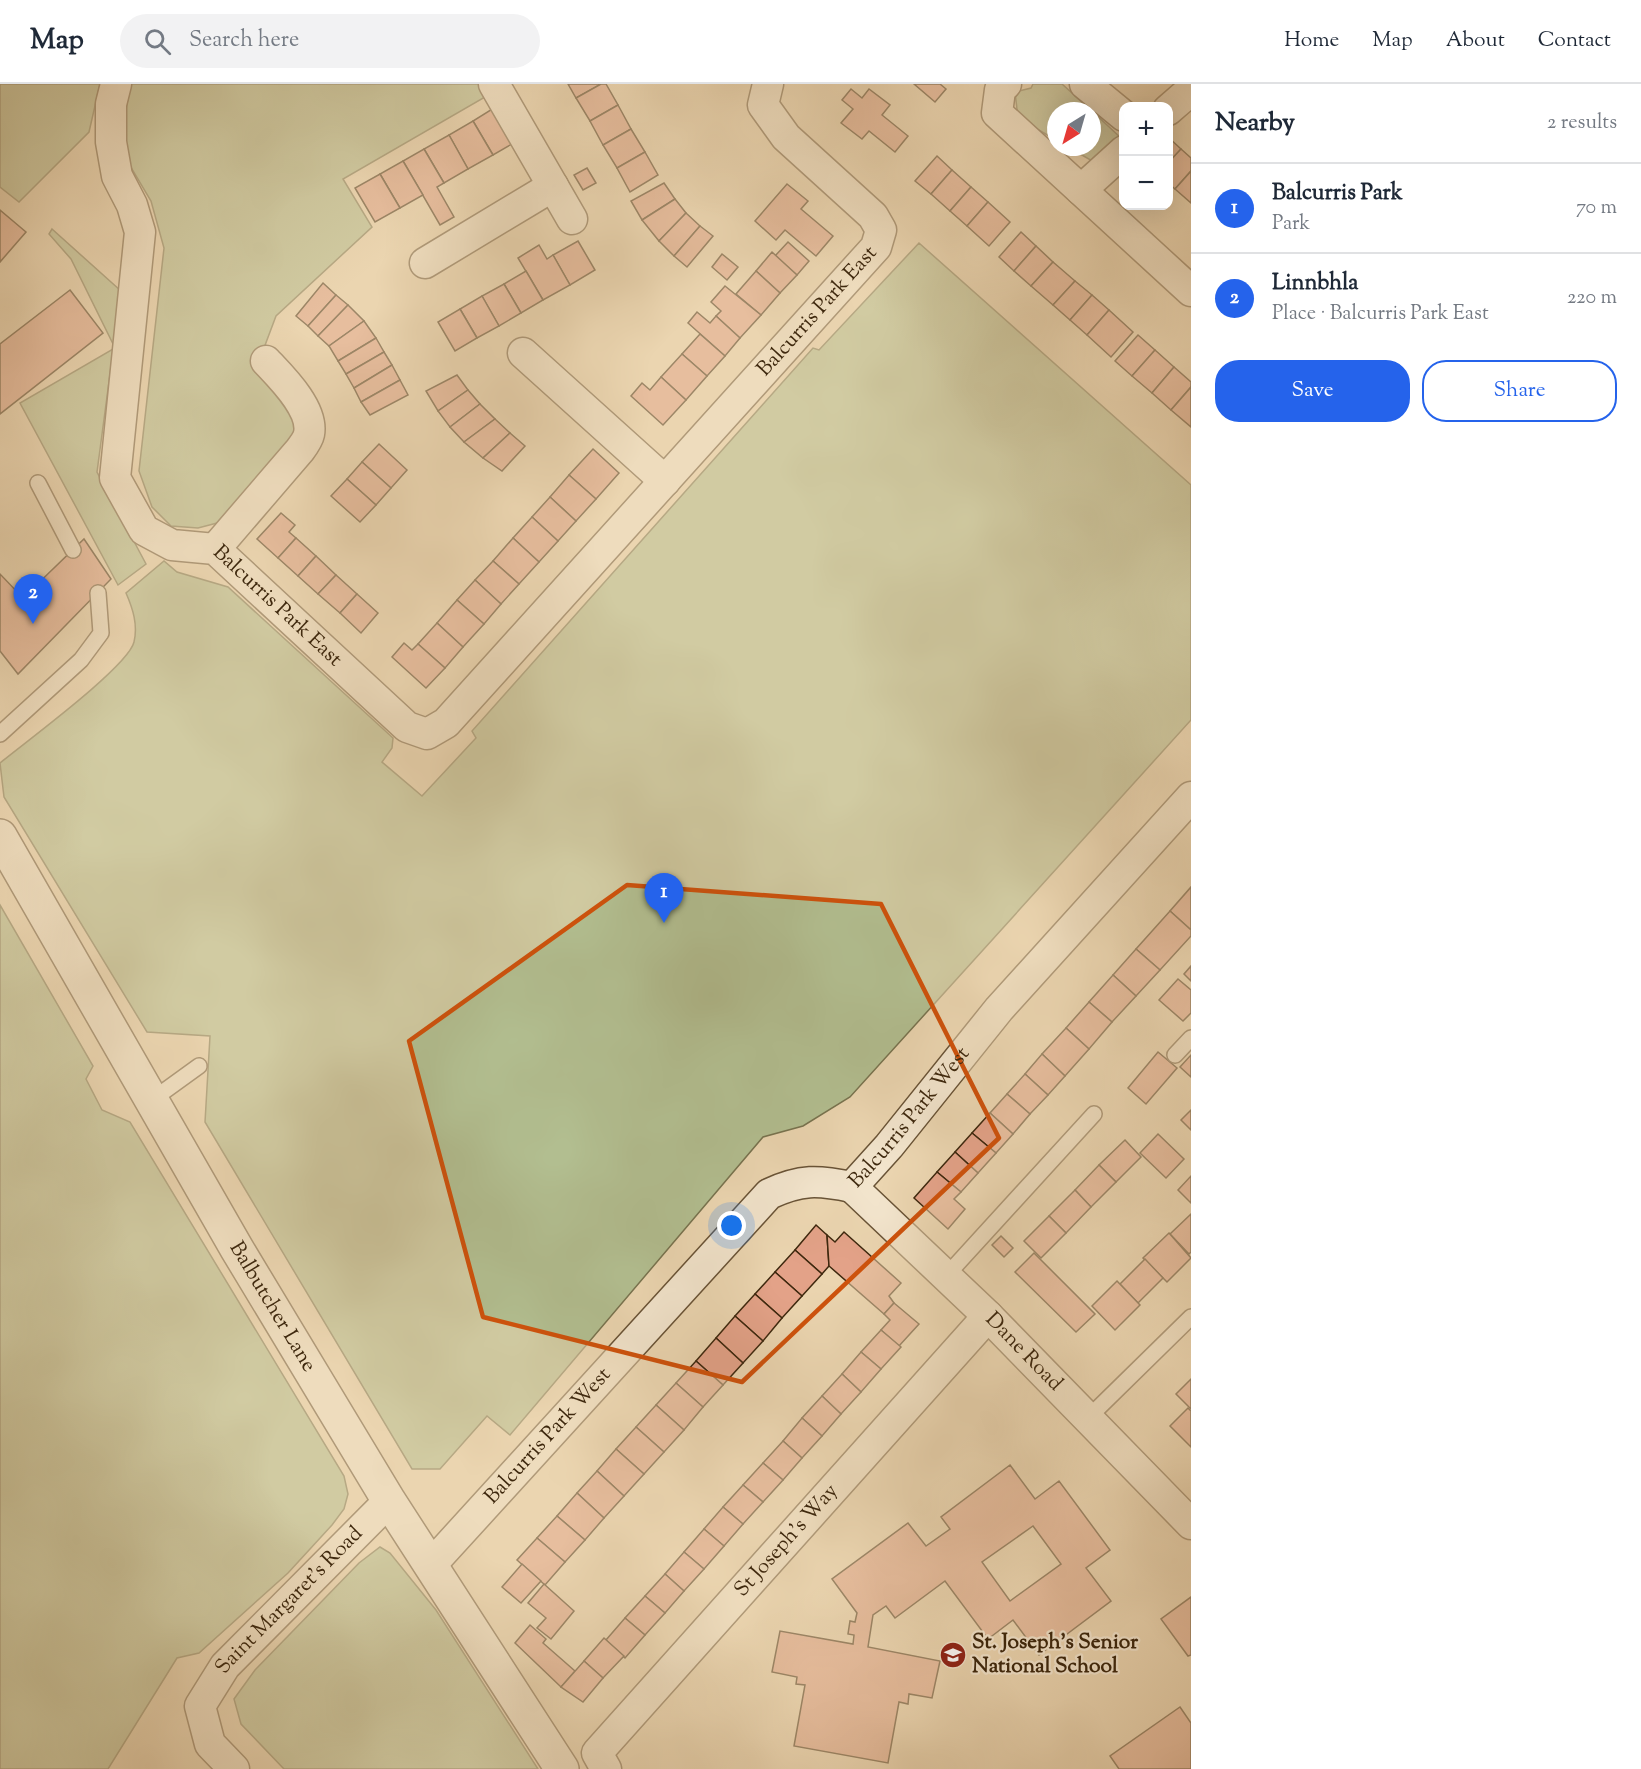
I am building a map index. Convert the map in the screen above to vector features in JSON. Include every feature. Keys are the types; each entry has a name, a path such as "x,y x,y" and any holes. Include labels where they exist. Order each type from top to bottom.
{"street":[{"name":"Balcurris Park East","path":"116,84 111,104 111,142 117,176 132,205 140,232 115,478 144,530 172,545 215,549 407,728 427,734 446,723 876,247 881,230 873,216 786,137 763,105 768,84"},
{"path":"494,84 572,219"},
{"path":"1006,84 1000,90 997,113 1191,291"},
{"path":"1085,84 1119,112"},
{"path":"1173,106 1191,90"},
{"path":"1081,190 1119,156"},
{"path":"425,263 553,186"},
{"path":"523,353 665,481"},
{"path":"215,549 300,450 309,434 306,415 292,388 266,362"},
{"name":"Balcurris Park West","path":"431,1565 769,1194 791,1183 820,1180 852,1187 889,1146 999,1009 1191,797"},
{"name":"Balbutcher Lane","path":"0,836 237,1249 389,1501 562,1769"},
{"name":"Dane Road","path":"852,1187 988,1316 1191,1524"},
{"name":"St Joseph's Way","path":"606,1769 597,1753 988,1316"},
{"name":"Saint Margaret's Road","path":"234,1769 210,1744 200,1706 225,1666 389,1501"}],"lane":[{"path":"38,483 73,550"},
{"path":"0,734 81,660 101,633 98,593"},
{"path":"1174,1055 1191,1038"},
{"path":"152,1100 200,1066"},
{"path":"946,1276 1094,1114"},
{"path":"1087,1419 1191,1317"}],"highlighted area":[{"path":"627,885 881,904 999,1138 742,1382 483,1317 409,1041"}],"green space":[{"path":"0,84 100,84 89,132 19,202 0,187"},
{"path":"130,84 487,84 492,93 343,179 372,227 276,316 261,356 299,418 294,436 217,523 198,528 171,526 152,507 139,471 164,248 151,201 120,149"},
{"path":"1033,84 1062,84 1082,102 1047,102 1047,135 1018,118 1015,92 1031,88"},
{"path":"1101,119 1119,136 1119,147 1106,169 1084,156 1101,156"},
{"path":"52,229 121,291 114,346 71,259 49,234"},
{"path":"919,243 1191,485 1191,720 850,1097 803,1126 763,1137 510,1435 487,1416 440,1469 412,1469 205,1122 210,1036 147,1032 4,797 0,763 95,686 128,654 134,642 135,623 126,593 164,561 177,572 228,587 393,738 392,748 382,762 422,796 476,738 472,731 813,348 819,350"},
{"path":"113,349 97,472 146,564 118,585 20,403"},
{"path":"0,905 93,1066 86,1079 102,1110 130,1122 344,1476 348,1494 344,1509 332,1525 288,1573 199,1653 177,1658 108,1769 0,1769"},
{"path":"380,1547 390,1553 436,1610 538,1769 284,1769 241,1724 234,1699 255,1670 359,1563"}],"building":[{"path":"568,84 601,84 576,98"},
{"path":"601,84 606,84 618,105 590,121 576,98"},
{"path":"914,84 940,84 946,89 935,102"},
{"path":"851,89 862,98 869,89 890,105 882,115 908,136 895,152 869,131 862,139 841,123 853,109 842,100"},
{"path":"618,105 631,129 603,145 590,121"},
{"path":"497,106 517,141 493,155 473,121"},
{"path":"473,121 493,155 468,169 449,135"},
{"path":"631,129 645,152 617,168 603,145"},
{"path":"449,135 468,169 444,183 424,149"},
{"path":"1173,142 1181,149 1173,158"},
{"path":"424,149 444,183 437,187 454,217 440,225 403,161"},
{"path":"1181,149 1191,158 1191,171 1175,189 1173,187 1173,158"},
{"path":"645,152 658,175 630,192 617,168"},
{"path":"937,156 952,170 931,194 915,181"},
{"path":"403,161 423,195 400,208 380,174"},
{"path":"587,168 596,183 583,190 574,175"},
{"path":"952,170 971,187 950,211 931,194"},
{"path":"1191,171 1191,203 1175,189"},
{"path":"380,174 400,208 375,222 355,188"},
{"path":"664,183 675,199 642,220 631,201"},
{"path":"787,184 808,201 801,209 833,236 816,256 785,230 776,240 755,221"},
{"path":"971,187 988,202 967,226 950,211"},
{"path":"675,199 686,213 659,241 642,220"},
{"path":"988,202 1010,222 989,246 967,226"},
{"path":"0,210 26,232 0,262"},
{"path":"686,213 700,226 674,256 659,241"},
{"path":"700,226 713,236 687,267 674,256"},
{"path":"1021,232 1036,246 1014,271 999,257"},
{"path":"578,241 595,270 570,285 553,255"},
{"path":"788,242 809,261 797,275 775,256"},
{"path":"539,245 547,259 553,255 570,285 543,300 518,258"},
{"path":"1036,246 1053,262 1031,286 1014,271"},
{"path":"772,252 797,275 780,293 756,271"},
{"path":"722,254 738,267 727,280 712,267"},
{"path":"1053,262 1075,281 1053,305 1031,286"},
{"path":"526,271 543,300 521,313 504,284"},
{"path":"756,271 780,293 761,315 736,294"},
{"path":"1075,281 1092,295 1070,320 1053,305"},
{"path":"323,283 336,295 308,326 296,316"},
{"path":"504,284 521,313 499,326 482,296"},
{"path":"725,286 761,315 740,338 716,316 721,311 711,302"},
{"path":"70,290 103,333 0,414 0,344"},
{"path":"336,295 348,305 318,336 308,326"},
{"path":"1092,295 1109,310 1087,335 1070,320"},
{"path":"482,296 499,326 477,338 460,309"},
{"path":"348,305 364,321 329,346 318,336"},
{"path":"460,309 477,338 455,351 438,322"},
{"path":"1109,310 1133,332 1111,357 1087,335"},
{"path":"697,312 710,323 716,316 740,338 725,356 688,323"},
{"path":"364,321 376,338 338,361 329,346"},
{"path":"700,334 725,356 707,376 682,354"},
{"path":"1138,335 1155,350 1132,376 1115,361"},
{"path":"376,338 384,352 346,374 338,361"},
{"path":"1155,350 1174,367 1152,393 1132,376"},
{"path":"384,352 392,365 354,388 346,374"},
{"path":"682,354 707,376 686,400 661,377"},
{"path":"392,365 400,380 361,402 354,388"},
{"path":"1174,367 1191,382 1191,387 1171,410 1152,393"},
{"path":"457,375 468,390 438,411 426,391"},
{"path":"661,377 686,400 663,425 631,396 642,383 650,390"},
{"path":"400,380 408,395 370,415 361,402"},
{"path":"1191,387 1191,427 1171,410"},
{"path":"468,390 480,404 450,427 438,411"},
{"path":"480,404 495,419 464,442 450,427"},
{"path":"495,419 510,433 483,458 464,442"},
{"path":"510,433 525,446 502,471 483,458"},
{"path":"379,444 407,470 391,488 362,462"},
{"path":"593,449 619,473 596,499 569,475"},
{"path":"362,462 391,488 376,505 347,479"},
{"path":"569,475 596,499 576,521 550,497"},
{"path":"347,479 376,505 360,522 331,496"},
{"path":"550,497 576,521 558,541 532,517"},
{"path":"281,513 295,525 289,532 296,538 278,558 257,539"},
{"path":"532,517 558,541 539,562 513,538"},
{"path":"296,538 316,556 298,576 278,558"},
{"path":"513,538 539,562 519,584 493,561"},
{"path":"84,539 111,579 18,674 0,651 0,574 23,598"},
{"path":"316,556 336,575 318,594 298,576"},
{"path":"493,561 519,584 501,604 475,580"},
{"path":"336,575 357,594 340,613 318,594"},
{"path":"475,580 501,604 484,624 457,600"},
{"path":"357,594 378,613 361,633 340,613"},
{"path":"457,600 484,624 463,647 437,623"},
{"path":"437,623 463,647 445,668 418,644"},
{"path":"404,643 412,650 418,644 445,668 426,688 392,657"},
{"path":"1191,887 1191,930 1170,911"},
{"path":"1170,911 1191,930 1191,936 1160,970 1136,949"},
{"path":"1136,949 1160,970 1136,996 1113,975"},
{"path":"1191,966 1191,981 1184,974"},
{"path":"1113,975 1136,996 1112,1022 1089,1002"},
{"path":"1178,979 1191,990 1191,1013 1183,1021 1159,1000"},
{"path":"1089,1002 1112,1022 1089,1049 1066,1028"},
{"path":"1066,1028 1089,1049 1065,1076 1042,1054"},
{"path":"1158,1052 1177,1068 1146,1104 1128,1088"},
{"path":"1042,1054 1065,1076 1048,1095 1025,1074"},
{"path":"1191,1055 1191,1077 1180,1067"},
{"path":"1025,1074 1048,1095 1030,1114 1007,1094"},
{"path":"1007,1094 1030,1114 1013,1134 990,1113"},
{"path":"1191,1110 1191,1130 1181,1120"},
{"path":"990,1113 1013,1134 996,1153 972,1133"},
{"path":"972,1133 996,1153 978,1173 955,1152"},
{"path":"1158,1134 1184,1159 1166,1178 1140,1153"},
{"path":"1125,1140 1141,1157 1116,1182 1099,1165"},
{"path":"955,1152 978,1173 961,1192 937,1172"},
{"path":"1099,1165 1116,1182 1091,1207 1075,1190"},
{"path":"937,1172 961,1192 954,1199 965,1209 948,1229 914,1198"},
{"path":"1191,1176 1191,1203 1178,1190"},
{"path":"1075,1190 1091,1207 1066,1233 1049,1216"},
{"path":"1191,1214 1191,1252 1189,1254 1170,1234"},
{"path":"1049,1216 1066,1233 1041,1258 1024,1241"},
{"path":"816,1225 827,1235 829,1266 822,1274 795,1250"},
{"path":"844,1232 901,1283 889,1296 894,1303 884,1314 829,1266 827,1235 835,1242"},
{"path":"1169,1233 1191,1258 1167,1282 1143,1258"},
{"path":"1001,1236 1013,1248 1004,1257 992,1245"},
{"path":"795,1250 822,1274 802,1296 775,1272"},
{"path":"1034,1253 1095,1314 1076,1332 1015,1272"},
{"path":"1145,1259 1163,1278 1138,1303 1120,1284"},
{"path":"775,1272 802,1296 782,1318 755,1294"},
{"path":"1117,1281 1140,1305 1115,1330 1092,1306"},
{"path":"755,1294 782,1318 763,1341 735,1316"},
{"path":"894,1303 919,1324 899,1346 881,1330 890,1320 884,1314"},
{"path":"735,1316 763,1341 743,1363 716,1338"},
{"path":"881,1330 901,1347 881,1369 861,1352"},
{"path":"716,1338 743,1363 723,1385 696,1361"},
{"path":"861,1352 881,1369 861,1392 842,1374"},
{"path":"696,1361 723,1385 703,1407 676,1383"},
{"path":"842,1374 861,1392 841,1414 822,1396"},
{"path":"1191,1379 1191,1409 1176,1394"},
{"path":"676,1383 703,1407 684,1430 656,1405"},
{"path":"822,1396 841,1414 822,1436 802,1418"},
{"path":"656,1405 684,1430 664,1452 636,1427"},
{"path":"1188,1408 1191,1411 1191,1447 1170,1426"},
{"path":"802,1418 822,1436 802,1458 783,1441"},
{"path":"636,1427 664,1452 644,1474 616,1449"},
{"path":"783,1441 802,1458 783,1480 763,1463"},
{"path":"616,1449 644,1474 624,1496 597,1471"},
{"path":"763,1463 783,1480 763,1502 743,1485"},
{"path":"1010,1465 1035,1499 1059,1481 1110,1550 1086,1568 1111,1601 1039,1655 1013,1620 988,1639 945,1581 895,1618 886,1606 873,1615 868,1647 940,1661 932,1698 909,1694 908,1704 899,1702 888,1763 794,1746 805,1685 796,1684 797,1677 772,1672 780,1631 853,1644 854,1635 848,1634 850,1621 855,1622 857,1613 832,1579 908,1523 926,1546 950,1529 941,1517","holes":["1033,1526 1061,1564 1010,1601 982,1562"]},
{"path":"597,1471 624,1496 604,1518 577,1493"},
{"path":"743,1485 763,1502 743,1524 723,1507"},
{"path":"577,1493 604,1518 585,1540 557,1516"},
{"path":"723,1507 743,1524 724,1546 704,1529"},
{"path":"557,1516 585,1540 565,1562 537,1538"},
{"path":"704,1529 724,1546 704,1569 684,1552"},
{"path":"537,1538 565,1562 545,1585 517,1560"},
{"path":"684,1552 704,1569 684,1591 665,1574"},
{"path":"522,1564 541,1581 521,1603 502,1587"},
{"path":"665,1574 684,1591 665,1613 645,1596"},
{"path":"544,1584 574,1611 551,1639 537,1628 546,1618 528,1603"},
{"path":"645,1596 665,1613 645,1635 625,1618"},
{"path":"1191,1597 1191,1655 1188,1656 1161,1619"},
{"path":"625,1618 645,1635 625,1658 606,1640"},
{"path":"530,1625 546,1639 543,1643 575,1671 561,1687 515,1643"},
{"path":"604,1638 624,1656 603,1678 584,1661"},
{"path":"584,1661 603,1678 583,1702 561,1687"},
{"path":"1180,1707 1191,1723 1191,1769 1119,1769 1110,1756"}],"place":[{"name":"Linnbhla","path":"33,624"},
{"name":"Balcurris Park","path":"664,923"},
{"name":"St. Joseph's Senior National School","path":"953,1655"}]}
